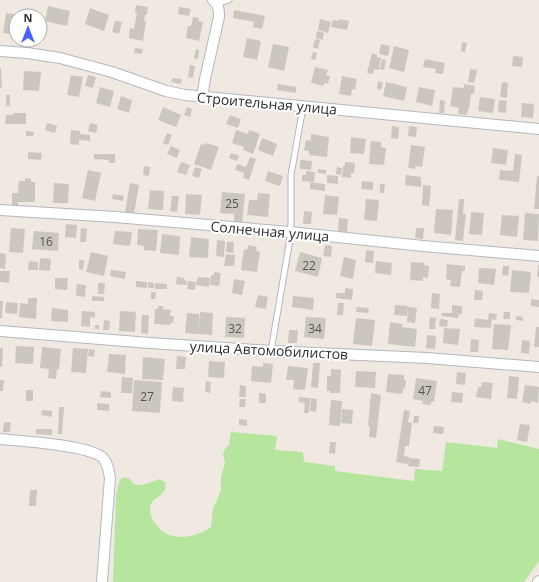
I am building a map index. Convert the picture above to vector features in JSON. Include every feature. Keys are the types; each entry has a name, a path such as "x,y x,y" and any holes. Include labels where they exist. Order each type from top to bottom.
{"street":[{"path":"202,97 219,17 219,9 215,2"},
{"name":"Строительная улица","path":"0,51 60,58 112,72 166,91 186,95 539,129"},
{"name":"Солнечная улица","path":"0,210 115,217 539,256"},
{"name":"улица Автомобилистов","path":"0,331 150,343 271,351 427,358 539,367"},
{"path":"0,439 87,450 103,458 107,464 110,478 102,582"}],"lane":[{"path":"215,2 229,0"},
{"path":"271,351 289,245 291,175 303,107"}],"green space":[{"path":"231,432 277,436 275,450 303,452 304,462 335,466 335,471 414,481 415,469 442,471 446,442 497,448 498,439 539,449 539,561 524,582 113,582 116,495 121,479 128,478 133,484 137,485 144,485 160,479 165,482 163,492 150,506 154,521 161,530 174,536 180,537 200,533 211,527 213,508 221,490 221,477 225,463 223,455 225,449 229,445"}],"building":[{"path":"136,5 148,7 147,15 145,15 144,21 146,21 143,41 129,38 130,28 134,29 137,13 135,13"},
{"path":"48,6 70,11 67,26 48,22"},
{"path":"179,7 191,9 189,16 178,14"},
{"path":"90,8 109,15 104,31 85,24"},
{"path":"234,10 265,16 262,29 253,27 254,22 233,18"},
{"path":"6,13 8,13 8,34 3,33"},
{"path":"193,17 199,18 198,21 203,22 199,41 186,38 188,26 191,26"},
{"path":"320,19 331,22 328,33 318,30"},
{"path":"339,19 349,21 347,30 331,27 333,20 339,21"},
{"path":"115,21 122,22 119,34 112,32"},
{"path":"317,31 324,33 323,40 316,38"},
{"path":"247,38 261,41 257,60 243,57"},
{"path":"315,39 320,40 318,49 313,47"},
{"path":"462,42 467,43 465,52 461,51"},
{"path":"273,44 289,47 284,71 268,67"},
{"path":"381,44 390,46 388,56 379,54"},
{"path":"394,46 409,50 404,72 389,68"},
{"path":"135,48 143,49 142,54 134,53"},
{"path":"196,49 199,50 198,59 194,58"},
{"path":"313,52 317,53 315,60 311,59"},
{"path":"372,53 381,58 379,70 374,69 373,74 367,73"},
{"path":"513,56 523,57 522,67 512,66"},
{"path":"382,59 386,60 384,70 380,69"},
{"path":"425,59 445,63 443,74 435,73 436,69 423,67"},
{"path":"190,65 195,66 193,78 188,77"},
{"path":"315,67 328,70 326,75 330,76 328,84 324,83 324,86 311,83"},
{"path":"0,68 2,87 0,88"},
{"path":"470,69 477,70 474,83 468,82"},
{"path":"24,71 41,72 39,91 23,90"},
{"path":"71,75 83,77 79,97 67,95"},
{"path":"88,75 96,77 93,88 85,86"},
{"path":"342,76 357,79 355,90 352,89 351,96 339,94"},
{"path":"172,78 182,79 181,84 171,82"},
{"path":"378,81 383,83 381,90 377,89"},
{"path":"386,82 407,87 404,101 383,96"},
{"path":"502,82 508,83 507,98 500,97"},
{"path":"278,84 296,87 296,93 277,90"},
{"path":"464,84 475,86 474,94 471,94 467,115 458,114 459,108 450,106 453,87 464,88"},
{"path":"100,87 114,91 110,107 96,103"},
{"path":"419,87 435,90 432,106 416,102"},
{"path":"6,95 10,95 10,106 6,106"},
{"path":"121,96 132,100 129,113 117,109"},
{"path":"480,97 495,99 493,113 478,111"},
{"path":"440,100 445,101 444,113 439,113"},
{"path":"499,100 507,101 506,113 498,112"},
{"path":"522,103 534,104 533,118 521,117"},
{"path":"163,107 181,115 176,127 158,120"},
{"path":"187,107 192,109 190,117 184,115"},
{"path":"13,113 26,113 26,124 5,124 6,115 13,115"},
{"path":"230,115 241,119 238,128 226,124"},
{"path":"47,123 57,126 55,133 45,130"},
{"path":"90,123 98,125 96,133 88,131"},
{"path":"392,126 399,127 398,139 391,138"},
{"path":"409,126 417,127 416,137 408,136"},
{"path":"71,130 80,131 80,134 90,135 90,141 79,140 79,145 70,144"},
{"path":"236,130 248,134 249,130 260,134 253,154 243,150 244,147 232,143"},
{"path":"26,131 34,132 33,136 26,136"},
{"path":"167,133 172,135 168,145 163,143"},
{"path":"311,134 329,137 327,157 309,155 309,151 304,150 306,140 311,141"},
{"path":"351,137 366,139 364,154 350,153"},
{"path":"262,138 277,144 273,156 258,150"},
{"path":"371,141 381,142 381,147 386,148 384,165 369,164"},
{"path":"206,143 219,147 211,170 194,164 201,144 205,145"},
{"path":"411,145 425,147 422,167 416,166 415,169 408,168"},
{"path":"171,146 180,150 177,158 167,154"},
{"path":"493,148 508,150 506,165 491,163"},
{"path":"28,152 42,153 41,160 28,159"},
{"path":"231,153 239,156 237,161 229,158"},
{"path":"94,154 115,154 115,163 109,163 109,160 94,159"},
{"path":"515,154 522,155 519,182 499,180 500,170 513,171"},
{"path":"250,157 256,159 249,180 243,178 244,173 235,170 237,164 246,167"},
{"path":"300,160 312,161 311,170 300,169"},
{"path":"181,162 190,165 186,175 177,172"},
{"path":"345,162 355,163 354,173 351,173 351,178 342,177"},
{"path":"144,166 150,167 149,176 143,175"},
{"path":"195,167 202,169 199,178 192,176"},
{"path":"337,167 342,168 341,175 336,174"},
{"path":"318,169 326,170 326,174 318,173"},
{"path":"88,170 101,173 95,201 82,198"},
{"path":"268,171 283,176 280,186 265,181"},
{"path":"306,171 315,172 314,182 302,181 302,175 306,175"},
{"path":"327,175 338,176 338,184 327,183"},
{"path":"406,175 421,177 421,187 405,185"},
{"path":"537,176 539,176 539,209 534,209"},
{"path":"25,178 31,179 31,182 35,182 35,202 18,202 18,206 12,206 12,193 18,193 19,181 25,181"},
{"path":"362,181 373,182 373,190 361,189"},
{"path":"310,182 325,184 325,191 310,189"},
{"path":"54,183 69,184 68,203 53,203"},
{"path":"130,183 139,185 134,214 125,212"},
{"path":"380,184 385,184 384,193 380,193"},
{"path":"423,185 431,186 429,206 422,205"},
{"path":"150,190 164,191 163,210 148,209"},
{"path":"222,192 245,194 242,223 234,222 234,214 220,213"},
{"path":"258,193 270,194 268,217 247,215 249,200 257,200"},
{"path":"113,194 124,196 123,201 112,199"},
{"path":"186,194 202,195 200,215 185,214"},
{"path":"325,195 339,197 337,215 323,214"},
{"path":"172,196 179,196 177,212 170,211"},
{"path":"366,199 379,200 377,221 364,220"},
{"path":"459,199 464,199 463,214 466,214 463,241 455,240"},
{"path":"436,209 453,210 451,235 434,233"},
{"path":"304,211 312,212 311,224 303,224"},
{"path":"471,212 484,213 482,235 469,234"},
{"path":"525,213 539,214 538,241 523,240"},
{"path":"502,215 519,216 517,237 500,235"},
{"path":"339,218 348,219 347,232 338,231"},
{"path":"66,224 77,225 76,238 65,237"},
{"path":"11,228 25,229 23,253 9,252"},
{"path":"81,228 87,229 86,242 80,242"},
{"path":"416,228 424,228 423,239 415,238"},
{"path":"138,229 158,230 156,251 144,250 144,246 137,245"},
{"path":"34,231 59,233 58,251 32,249"},
{"path":"115,231 132,232 130,246 113,244"},
{"path":"162,234 180,236 179,255 160,253"},
{"path":"191,237 209,239 208,258 189,257"},
{"path":"217,240 225,241 224,257 216,256"},
{"path":"227,242 234,242 233,253 226,252"},
{"path":"248,245 257,247 256,251 260,252 257,272 241,270 244,249 247,250"},
{"path":"325,245 332,246 331,257 323,256"},
{"path":"366,250 374,251 373,263 365,262"},
{"path":"91,252 108,256 104,276 86,272"},
{"path":"300,252 322,258 318,277 295,271"},
{"path":"0,253 6,254 5,269 0,268"},
{"path":"226,254 235,255 234,266 224,266"},
{"path":"344,257 356,260 353,279 340,276"},
{"path":"40,258 51,259 50,271 39,270"},
{"path":"79,260 84,260 83,270 79,269"},
{"path":"29,261 38,262 38,270 28,270"},
{"path":"376,261 392,263 391,275 375,273"},
{"path":"411,262 424,263 424,265 429,266 428,278 423,277 423,281 410,280"},
{"path":"447,264 465,266 465,271 462,271 460,287 450,286 451,280 446,279"},
{"path":"538,265 539,277 537,277"},
{"path":"503,266 509,266 508,276 502,275"},
{"path":"479,268 496,269 494,285 478,283"},
{"path":"111,270 126,272 125,279 110,276"},
{"path":"512,270 531,272 529,293 510,292"},
{"path":"0,271 10,271 9,283 0,282"},
{"path":"214,272 221,273 219,286 210,285 211,275 214,275"},
{"path":"177,277 184,278 184,280 187,281 186,285 176,284"},
{"path":"198,277 210,278 209,287 196,285"},
{"path":"55,278 68,278 67,290 55,289"},
{"path":"234,279 245,281 242,295 232,293"},
{"path":"136,281 147,282 147,288 136,287"},
{"path":"188,281 196,282 195,290 187,289"},
{"path":"148,282 154,283 154,288 148,288"},
{"path":"98,283 105,283 104,294 98,294"},
{"path":"155,283 167,284 167,289 155,289"},
{"path":"77,284 86,285 85,297 76,296"},
{"path":"345,288 353,289 352,300 336,298 336,293 345,293"},
{"path":"475,290 483,291 482,300 474,300"},
{"path":"151,292 156,292 155,299 151,299"},
{"path":"432,293 440,294 439,309 431,308"},
{"path":"258,295 268,297 266,309 255,307"},
{"path":"92,296 104,297 104,301 92,301"},
{"path":"293,296 314,298 313,310 292,307"},
{"path":"28,298 37,298 36,319 19,317 20,303 28,304"},
{"path":"531,299 539,300 539,307 531,306"},
{"path":"0,301 3,301 2,318 0,318"},
{"path":"6,302 18,303 17,314 5,313"},
{"path":"338,303 344,303 343,315 337,315"},
{"path":"395,305 408,306 407,316 394,315"},
{"path":"452,305 462,306 462,314 459,314 458,318 441,316 442,313 452,313"},
{"path":"158,306 163,306 163,309 171,310 170,316 174,316 173,323 170,323 170,325 154,324 155,309 158,309"},
{"path":"357,307 369,308 368,313 356,312"},
{"path":"408,307 417,308 415,323 407,322"},
{"path":"52,308 68,310 68,322 51,321"},
{"path":"82,311 95,312 95,318 90,317 90,327 81,326"},
{"path":"120,311 136,312 135,332 119,331"},
{"path":"200,312 213,313 212,335 185,333 187,313 199,314 199,327"},
{"path":"504,312 510,312 510,319 503,319"},
{"path":"489,313 497,314 496,320 492,319 491,328 474,327 475,318 488,320"},
{"path":"142,315 149,315 148,334 141,333"},
{"path":"516,316 523,317 523,321 516,320"},
{"path":"226,317 245,318 244,338 225,337"},
{"path":"306,317 326,318 324,339 304,337"},
{"path":"430,317 436,318 435,329 429,329"},
{"path":"356,318 375,320 372,346 353,344"},
{"path":"440,319 448,320 447,327 439,326"},
{"path":"104,320 110,321 109,330 103,330"},
{"path":"390,322 403,324 402,327 417,329 415,347 388,344"},
{"path":"494,324 511,325 508,350 492,349"},
{"path":"95,325 99,325 99,329 95,329"},
{"path":"536,327 539,327 539,347 534,347"},
{"path":"444,328 460,329 458,345 443,343"},
{"path":"289,330 298,330 297,343 288,343"},
{"path":"427,335 436,336 435,349 426,348"},
{"path":"471,339 479,340 478,352 470,352"},
{"path":"522,340 530,341 529,354 521,353"},
{"path":"16,346 34,347 33,364 15,363"},
{"path":"42,347 61,349 59,370 57,369 56,379 48,378 49,369 40,368"},
{"path":"0,348 3,348 2,367 0,367"},
{"path":"73,348 88,349 86,373 71,372"},
{"path":"89,349 95,350 94,357 88,356"},
{"path":"109,354 126,355 125,374 107,372"},
{"path":"177,356 186,357 185,369 176,369"},
{"path":"143,357 165,359 163,380 142,379"},
{"path":"209,361 225,362 224,378 208,377"},
{"path":"263,363 273,364 271,383 251,381 252,366 263,367"},
{"path":"313,363 320,363 318,388 311,387"},
{"path":"288,366 308,368 305,390 293,389 294,380 286,380"},
{"path":"331,369 341,370 340,393 330,393 330,391 327,391 327,376 331,376"},
{"path":"356,371 376,372 375,388 355,387"},
{"path":"457,372 466,373 465,385 456,384"},
{"path":"388,374 404,375 404,380 406,380 405,389 403,388 402,394 386,392"},
{"path":"509,376 519,377 517,399 507,398"},
{"path":"122,377 133,378 132,393 121,393"},
{"path":"416,378 437,381 434,402 431,402 430,405 422,404 423,401 413,399"},
{"path":"0,380 4,380 3,391 0,391"},
{"path":"134,380 162,382 160,413 132,411"},
{"path":"206,381 211,382 210,393 205,392"},
{"path":"482,382 493,383 491,399 476,397 478,387 481,387"},
{"path":"240,385 246,386 246,397 239,397"},
{"path":"525,385 539,387 538,403 531,401 531,404 522,402"},
{"path":"173,387 184,388 183,402 172,401"},
{"path":"26,390 33,390 33,401 26,401"},
{"path":"101,391 111,392 111,398 100,397"},
{"path":"452,392 463,393 462,403 451,402"},
{"path":"259,393 266,394 266,403 259,403"},
{"path":"371,393 381,395 376,438 369,437 370,426 368,426"},
{"path":"299,397 310,398 309,413 304,413 305,403 299,402"},
{"path":"311,398 317,399 316,412 310,411"},
{"path":"240,399 246,399 245,407 239,407"},
{"path":"331,400 342,401 340,426 329,425"},
{"path":"97,403 109,404 109,411 97,410"},
{"path":"59,407 64,407 62,434 58,434"},
{"path":"342,409 353,410 352,424 341,423"},
{"path":"42,410 52,411 52,417 41,415"},
{"path":"404,410 410,411 408,422 412,423 409,446 405,446 404,456 409,457 408,464 396,462"},
{"path":"414,416 419,416 418,423 413,423"},
{"path":"239,419 247,420 247,426 239,425"},
{"path":"4,422 11,422 10,432 3,432"},
{"path":"520,424 530,425 527,442 517,440"},
{"path":"434,426 444,427 443,434 433,433"},
{"path":"36,429 52,429 52,435 36,434"},
{"path":"330,442 336,442 335,454 329,453"},
{"path":"409,458 420,459 419,467 408,466"},
{"path":"30,490 37,490 36,506 29,506"}]}
